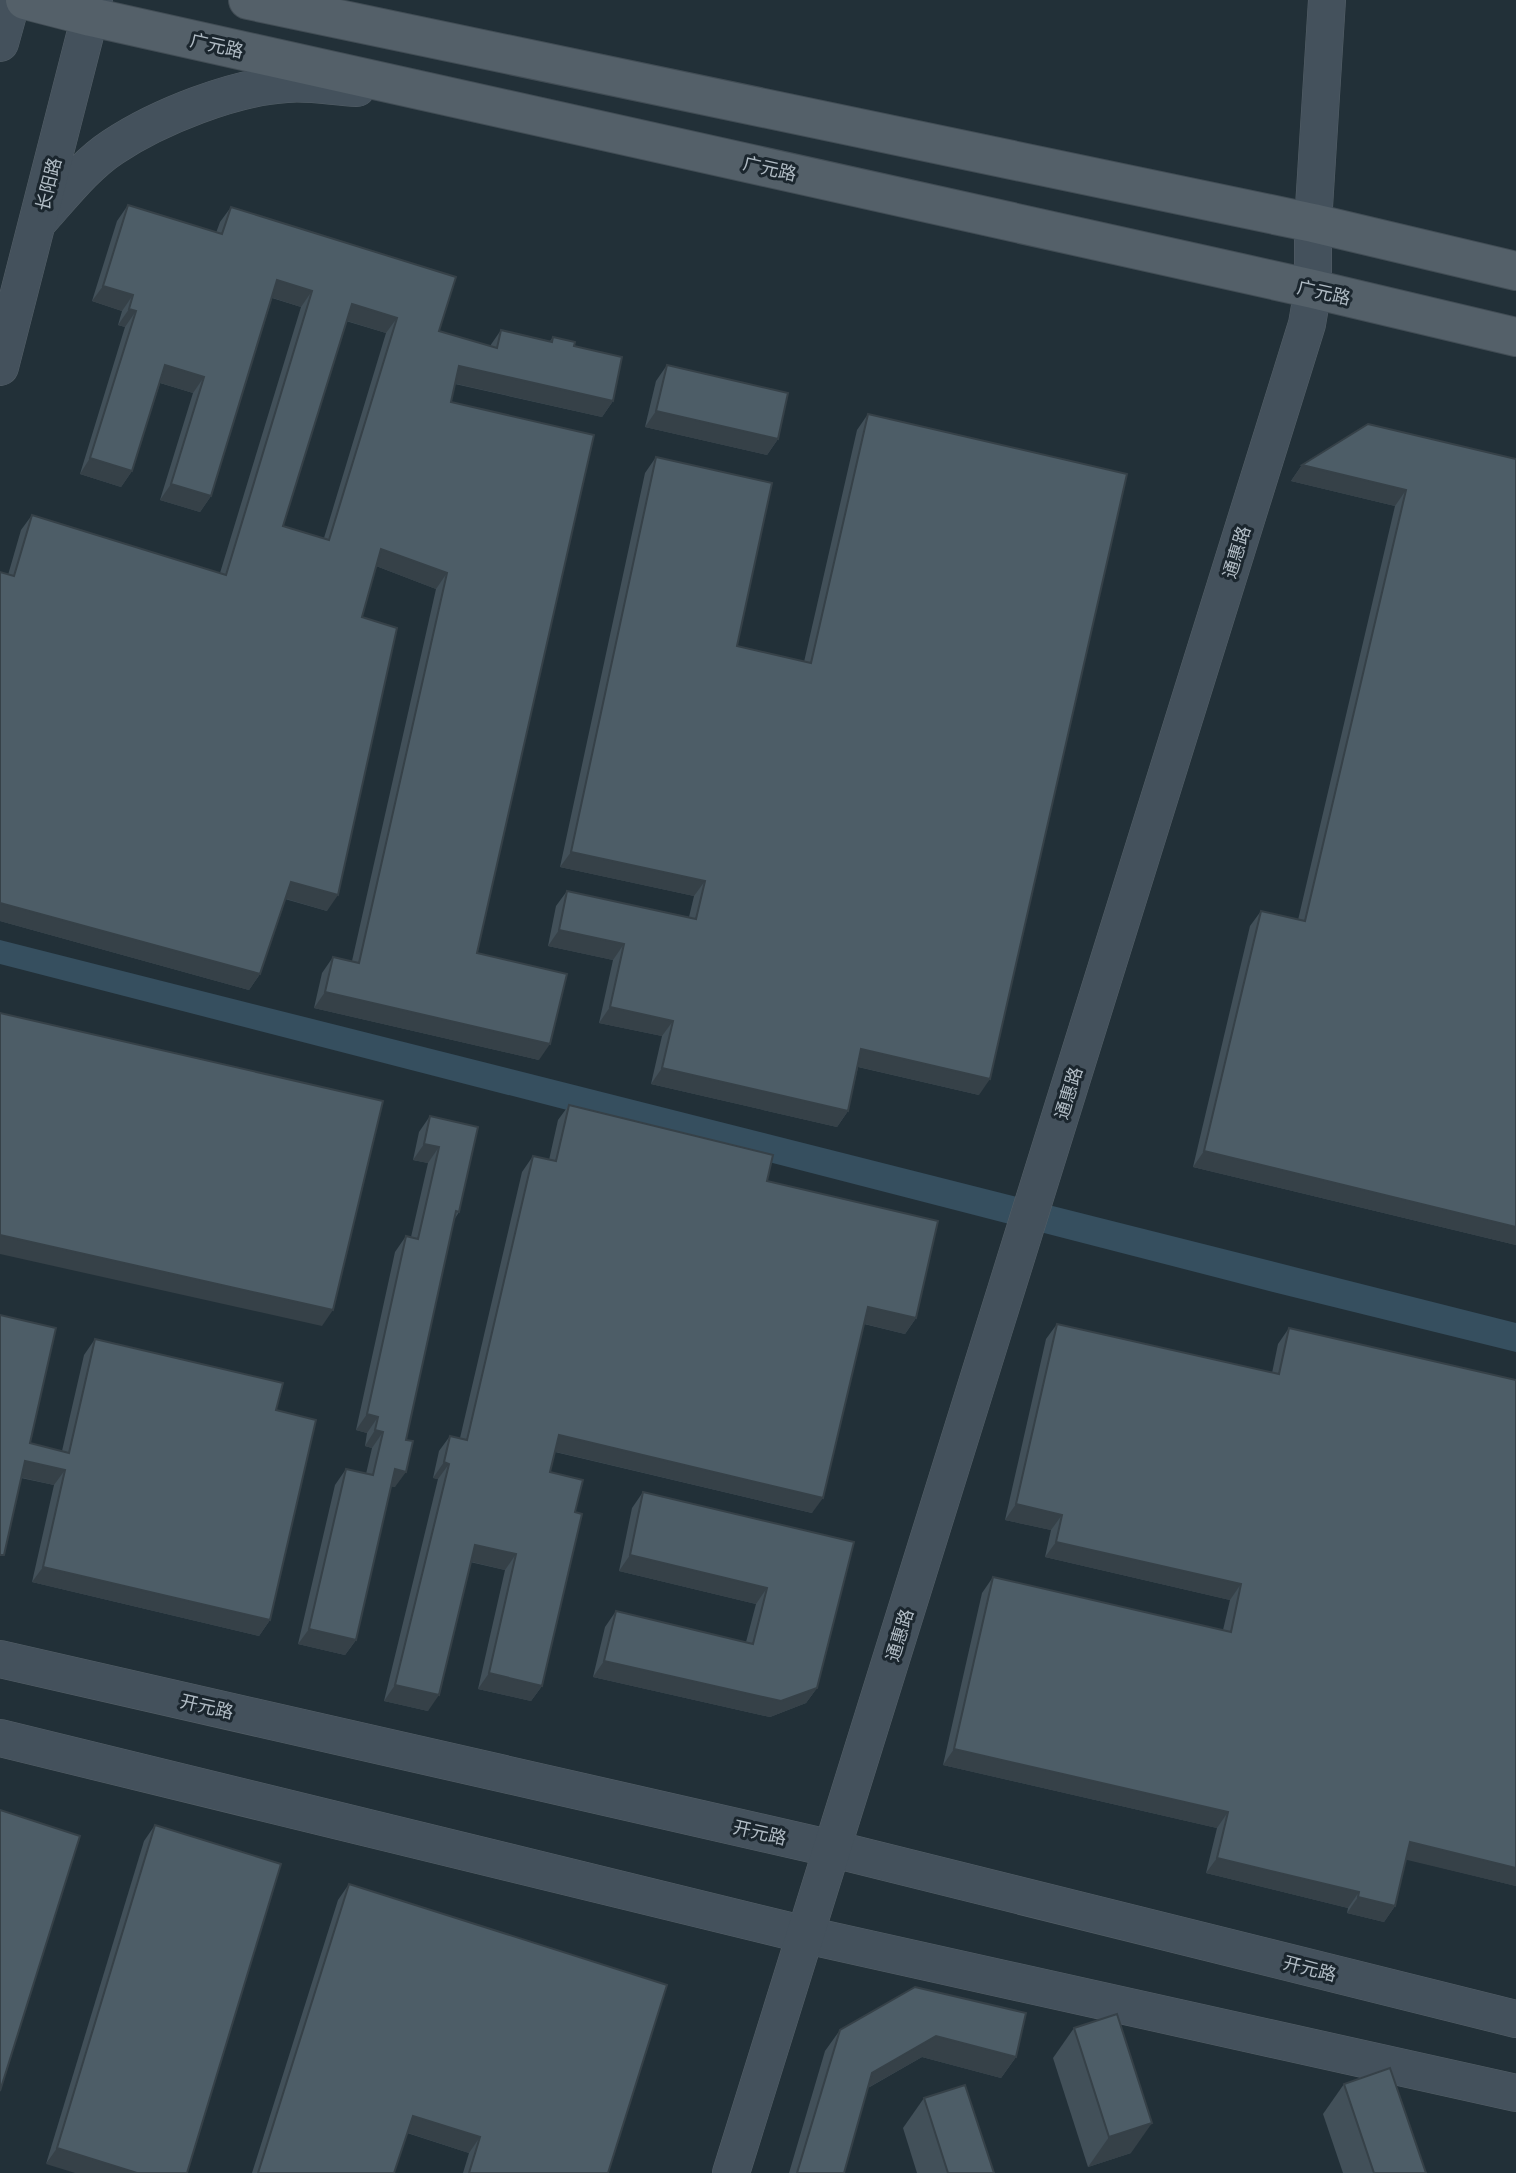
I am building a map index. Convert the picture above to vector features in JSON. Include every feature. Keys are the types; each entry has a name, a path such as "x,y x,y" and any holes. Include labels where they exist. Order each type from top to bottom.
{"main road":[{"path":"0,43 12,0"},
{"name":"广元路","path":"24,0 92,8 432,93 1313,289 1516,337"},
{"path":"248,0 1313,223 1516,271"},
{"path":"338,0 410,34"},
{"name":"通惠路","path":"731,2173 1307,324 1313,289 1313,223 1327,0"},
{"name":"长阳路","path":"0,367 92,8"},
{"path":"38,222 78,178 112,148 158,122 227,96 288,84 432,93"},
{"name":"开元路","path":"0,1659 833,1849 1516,2019"},
{"path":"0,1738 806,1935 1516,2093"}],"water":[{"path":"0,940 1516,1323 1516,1352 0,964"}],"building":[{"path":"128,205 222,234 231,207 456,277 439,331 497,348 501,330 552,342 553,337 575,342 574,346 622,357 613,401 459,366 451,402 594,435 477,953 567,974 550,1044 325,992 333,957 359,963 447,573 381,549 362,617 397,628 338,895 291,882 260,974 0,903 0,572 14,576 32,515 226,575 312,291 277,280 211,496 171,484 204,377 165,365 132,471 90,458 136,311 129,309 133,295 103,286","holes":["352,304 397,318 329,540 283,526"]},
{"path":"667,365 788,393 778,439 656,411"},
{"path":"868,414 1127,474 990,1079 861,1049 848,1111 662,1068 673,1021 610,1007 624,944 559,930 567,891 696,919 705,881 571,852 656,457 772,483 737,646 811,663"},
{"path":"1368,424 1516,459 1516,1227 1204,1151 1261,911 1305,921 1406,490 1302,465"},
{"path":"0,1013 383,1101 333,1310 0,1235"},
{"path":"569,1105 773,1155 767,1181 938,1221 916,1318 868,1307 823,1498 559,1435 550,1472 583,1480 575,1512 582,1514 542,1686 489,1673 516,1554 475,1545 439,1695 395,1685 449,1464 444,1462 450,1436 467,1440 533,1156 556,1161"},
{"path":"430,1116 478,1127 459,1212 456,1211 406,1440 413,1441 406,1472 395,1469 356,1640 309,1629 346,1469 373,1475 383,1432 375,1430 378,1417 367,1414 406,1236 418,1239 439,1147 424,1144"},
{"path":"0,1315 56,1328 30,1443 69,1453 95,1339 283,1383 276,1410 316,1420 270,1620 43,1567 65,1470 25,1461 4,1555 0,1555"},
{"path":"1057,1324 1279,1374 1289,1328 1516,1380 1516,1868 1410,1842 1395,1906 1358,1897 1359,1892 1217,1858 1228,1812 954,1749 993,1577 1231,1632 1241,1584 1056,1542 1062,1515 1016,1504"},
{"path":"643,1492 854,1542 817,1688 781,1701 604,1661 616,1611 753,1644 767,1588 630,1555"},
{"path":"0,1810 80,1836 0,2091"},
{"path":"155,1825 281,1864 187,2173 137,2173 57,2148"},
{"path":"349,1884 667,1985 608,2173 469,2173 480,2137 413,2116 394,2173 258,2173"},
{"path":"915,1987 1026,2013 1016,2057 936,2036 872,2073 844,2173 797,2173 840,2030"},
{"path":"1117,2014 1152,2123 1109,2137 1074,2028"},
{"path":"1390,2068 1426,2173 1374,2173 1344,2084"},
{"path":"965,2085 994,2173 948,2173 924,2098"}]}
